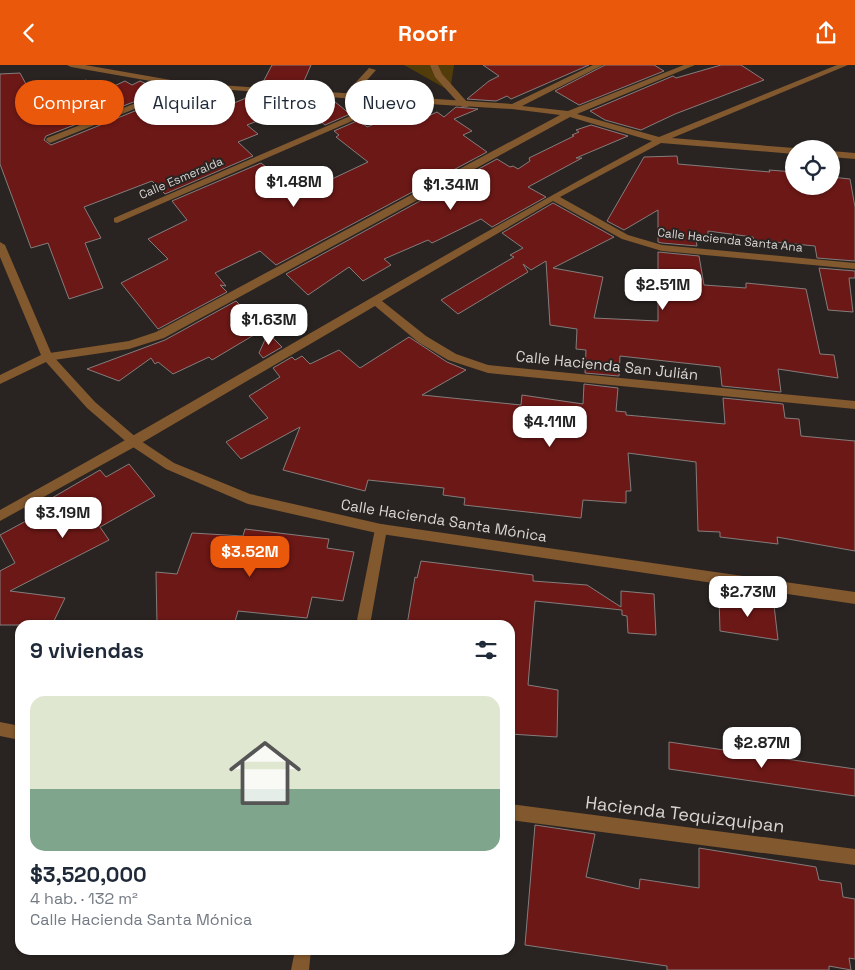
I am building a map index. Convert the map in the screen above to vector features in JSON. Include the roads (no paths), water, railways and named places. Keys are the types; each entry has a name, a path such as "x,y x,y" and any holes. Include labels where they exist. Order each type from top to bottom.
{"street":[{"path":"71,65 159,80"},
{"path":"434,65 438,75 465,105"},
{"path":"512,107 599,65"},
{"path":"0,380 47,357 129,345 160,335 569,114 691,65"},
{"path":"0,516 134,442 553,197 660,140 844,65"},
{"path":"235,88 345,95"},
{"path":"434,103 512,107 569,114 660,140 785,150"},
{"path":"50,140 134,107"},
{"name":"Calle Esmeralda","path":"117,220 345,122"},
{"path":"840,155 855,156"},
{"name":"Calle Hacienda Santa Ana","path":"553,197 625,237 662,248 855,266"},
{"name":"Calle Hacienda Santa Mónica","path":"0,245 47,357 91,405 134,442 170,466 248,499 381,529 855,598"},
{"name":"Calle Hacienda San Julián","path":"375,301 422,339 452,357 488,369 855,405"},
{"path":"364,620 381,529"},
{"path":"0,729 15,732"},
{"name":"Hacienda Tequizquipan","path":"515,812 855,857"},
{"path":"300,970 302,955"}],"lane":[{"path":"363,80 372,70"}]}
